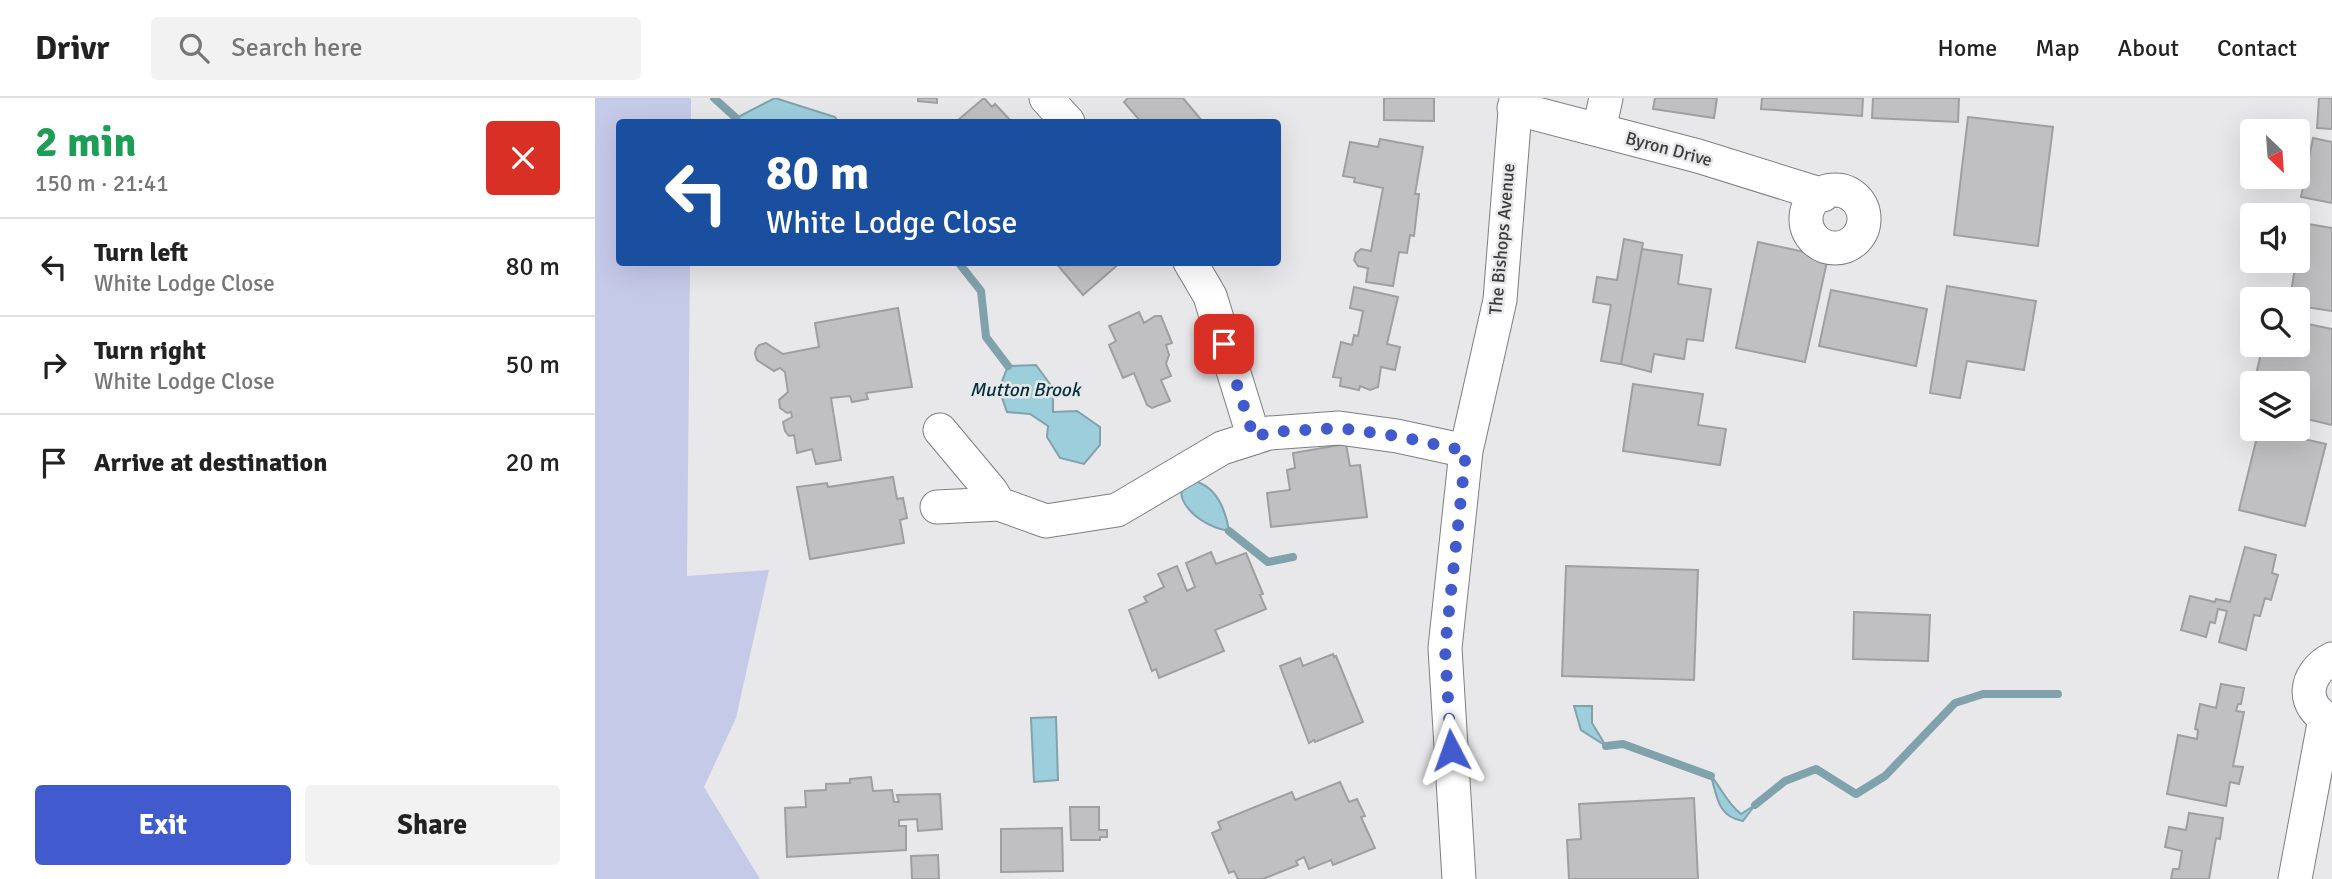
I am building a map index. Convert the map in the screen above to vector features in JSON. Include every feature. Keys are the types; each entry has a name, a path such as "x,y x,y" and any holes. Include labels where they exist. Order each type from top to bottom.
{"street":[{"path":"1046,98 1065,119"},
{"path":"1599,130 1606,98"},
{"name":"Byron Drive","path":"1515,103 1823,195"},
{"name":"The Bishops Avenue","path":"1459,879 1445,648 1466,451 1500,300 1515,103"},
{"path":"1192,266 1210,296 1254,438"},
{"path":"937,507 999,504 1046,521 1117,510 1222,448 1269,432 1339,428 1397,436 1466,451"},
{"path":"940,430 999,504"},
{"path":"2295,879 2329,720 2320,715 2311,702 2309,691 2314,673 2332,659"}],"shaded area":[{"path":"595,98 691,98 691,119 616,119 616,266 690,266 687,576 769,570 736,718 704,787 760,879 595,879"}],"water":[{"path":"775,98 836,119 738,119"},
{"name":"Mutton Brook","path":"1036,365 1053,388 1053,412 1077,411 1100,427 1100,445 1084,464 1060,458 1047,437 1048,426 1030,414 1007,412 999,389 1008,366"},
{"path":"1183,480 1198,482 1212,491 1224,510 1229,531 1195,516 1182,498"},
{"path":"1574,706 1592,706 1592,723 1606,746 1581,730"},
{"path":"1056,717 1058,780 1034,782 1031,718"},
{"path":"1711,776 1728,801 1741,814 1755,805 1743,821 1723,811"}],"building":[{"path":"918,98 937,98 937,103 918,101"},
{"path":"984,98 992,107 995,104 1009,119 959,119"},
{"path":"1128,98 1183,98 1200,119 1138,119 1124,102"},
{"path":"1384,98 1434,98 1434,121 1384,120"},
{"path":"1655,98 1717,98 1714,118 1653,109"},
{"path":"1762,98 1863,98 1862,116 1761,109"},
{"path":"1873,98 1959,98 1958,122 1872,118"},
{"path":"2319,98 2332,98 2332,129 2317,128"},
{"path":"1968,117 2053,127 2038,246 1954,235"},
{"path":"2313,138 2332,142 2332,203 2301,197 2303,189 2310,189 2310,153"},
{"path":"1380,139 1423,147 1415,194 1419,194 1414,236 1410,235 1407,253 1399,252 1393,286 1366,282 1368,268 1358,266 1354,260 1361,249 1371,251 1383,188 1354,182 1355,178 1343,176 1350,142 1378,147"},
{"path":"2310,224 2332,228 2332,311 2310,308 2310,287 2292,287 2294,273 2310,273"},
{"path":"1624,239 1643,243 1621,364 1601,361 1611,305 1593,302 1597,277 1617,280"},
{"path":"1758,242 1828,257 1805,362 1736,348"},
{"path":"1642,249 1682,255 1678,284 1711,289 1703,341 1687,339 1684,359 1654,354 1651,372 1621,364"},
{"path":"1058,266 1116,266 1083,295"},
{"path":"1947,286 2036,301 2024,370 1967,361 1960,398 1930,393"},
{"path":"1354,287 1398,297 1387,344 1400,347 1395,370 1381,367 1378,387 1370,390 1360,386 1359,390 1340,386 1341,378 1333,377 1341,342 1352,345 1354,335 1358,336 1363,311 1350,308"},
{"path":"1831,290 1927,309 1916,366 1819,346"},
{"path":"898,308 912,387 866,393 868,399 852,402 850,396 831,398 841,460 816,464 812,449 797,453 794,435 789,436 783,422 792,417 791,412 787,413 780,408 779,400 788,392 785,372 780,368 774,371 757,360 756,349 766,343 783,354 819,347 815,323"},
{"path":"1139,312 1144,323 1155,316 1161,316 1172,343 1166,345 1169,355 1166,364 1171,376 1161,380 1170,401 1152,408 1147,405 1134,373 1123,378 1109,345 1116,341 1109,326"},
{"path":"2310,324 2332,329 2332,425 2310,420 2310,371 2257,371 2260,357 2310,357"},
{"path":"1633,384 1703,394 1698,425 1726,429 1720,465 1623,451"},
{"path":"2310,440 2326,444 2305,526 2239,510 2256,441"},
{"path":"1346,444 1350,466 1360,465 1367,517 1271,527 1267,493 1290,490 1287,470 1295,468 1293,453"},
{"path":"893,477 897,499 903,498 907,518 900,520 904,543 810,559 797,487 827,483 828,487"},
{"path":"2245,547 2276,555 2272,573 2278,575 2271,600 2265,598 2260,616 2254,615 2246,650 2219,642 2227,611 2218,609 2215,623 2210,622 2206,637 2181,630 2190,596 2215,602 2216,599 2230,602"},
{"path":"1211,552 1216,564 1246,553 1263,594 1260,595 1266,609 1215,630 1224,651 1159,678 1156,669 1152,671 1129,610 1147,602 1144,597 1164,587 1158,574 1177,566 1187,591 1195,587 1186,563"},
{"path":"1566,566 1698,570 1694,680 1562,676"},
{"path":"1854,612 1930,615 1928,661 1853,659"},
{"path":"1333,654 1363,722 1309,743 1280,666 1300,658 1303,666"},
{"path":"2221,684 2244,688 2241,704 2238,704 2236,711 2244,712 2233,766 2243,767 2239,784 2230,782 2226,806 2167,794 2178,735 2197,739 2198,730 2195,729 2200,704 2216,708"},
{"path":"871,777 873,791 892,790 894,802 899,802 897,795 940,794 942,829 918,831 917,819 899,820 899,826 906,826 906,850 787,857 785,808 806,807 805,791 826,790 826,784 850,783 850,779"},
{"path":"1340,782 1349,802 1357,799 1365,816 1361,817 1375,848 1333,865 1331,860 1309,869 1304,857 1296,861 1298,865 1263,879 1238,879 1234,871 1229,873 1212,833 1221,829 1218,822 1292,792 1295,800"},
{"path":"1694,798 1698,879 1569,879 1567,840 1581,839 1579,804"},
{"path":"1070,807 1099,807 1099,830 1107,830 1107,837 1100,837 1100,840 1071,840"},
{"path":"2189,813 2223,818 2220,839 2216,838 2209,879 2171,879 2173,869 2179,869 2182,851 2165,847 2169,827 2186,830"},
{"path":"1062,828 1063,871 1001,872 1001,829"},
{"path":"938,855 939,879 912,879 911,856"}],"waterway":[{"path":"714,98 736,118"},
{"name":"Mutton Brook","path":"961,266 981,291 986,337 1008,366"},
{"name":"Mutton Brook","path":"1229,531 1268,562 1293,557"},
{"name":"Mutton Brook","path":"1755,805 1785,781 1816,769 1856,794 1885,776 1955,703 1983,694 2058,694"},
{"name":"Mutton Brook","path":"1606,746 1623,744 1711,776"}],"route":[{"path":"1224,344 1254,438 1269,432 1339,428 1397,436 1466,451 1445,648 1451,750"}]}
